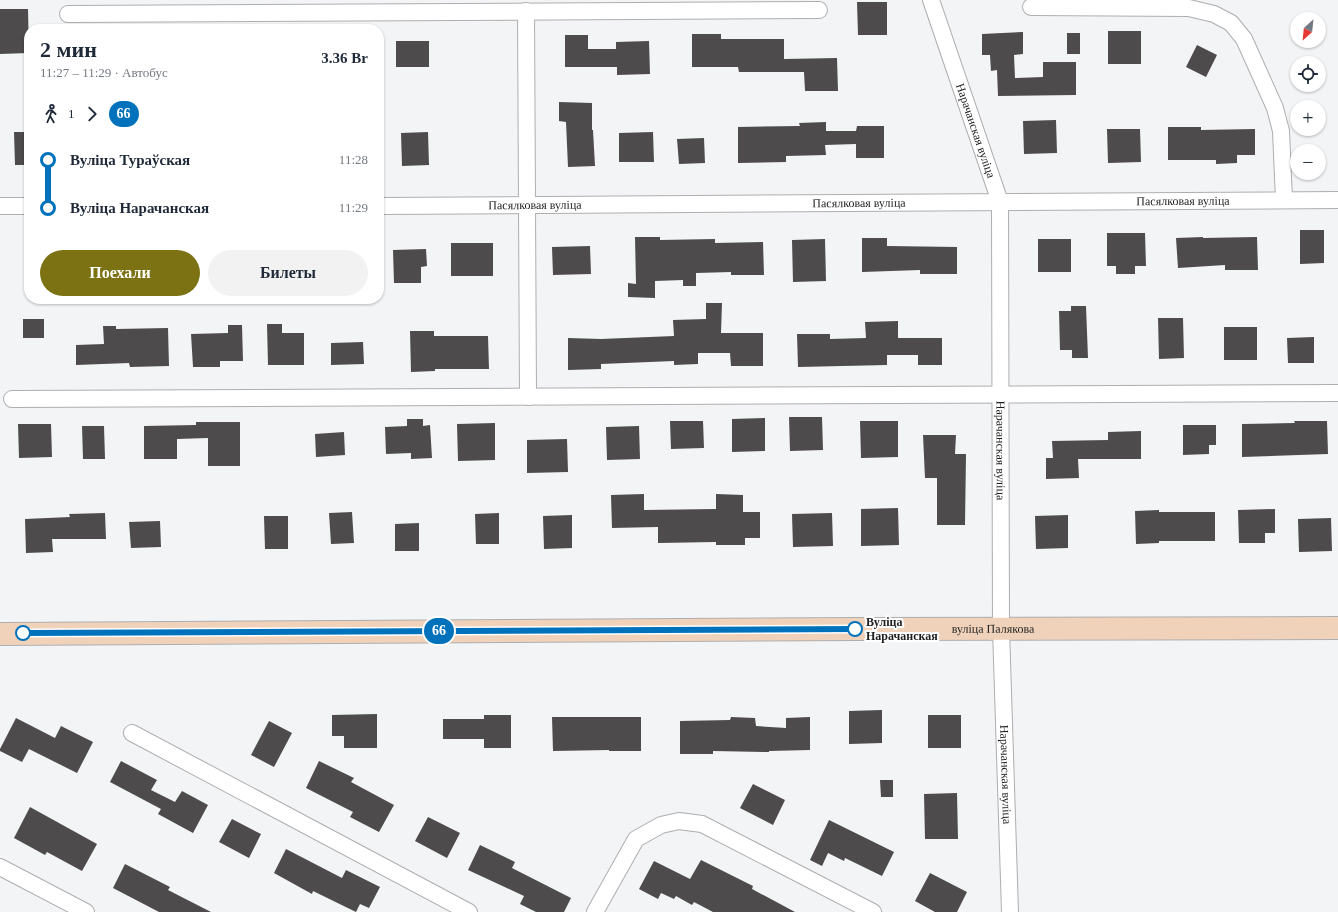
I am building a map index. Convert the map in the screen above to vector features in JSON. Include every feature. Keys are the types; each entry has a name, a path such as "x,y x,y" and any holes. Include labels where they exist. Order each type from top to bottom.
{"street":[{"name":"Нарачанская вуліца","path":"931,0 1000,202 1001,629 1010,912"},
{"path":"1031,7 1189,8 1214,14 1232,23 1244,39 1275,108 1281,131 1284,200"},
{"path":"68,14 819,10"},
{"path":"526,11 528,397"},
{"name":"Пасялковая вуліца","path":"384,206 1338,200"},
{"path":"0,206 24,206"},
{"path":"12,399 1338,393"},
{"name":"вуліца Палякова","path":"0,634 824,629 1338,628"},
{"path":"132,733 469,912"},
{"path":"595,912 636,839 661,825 679,821 702,824 873,912"},
{"path":"0,867 86,912"}],"building":[{"path":"857,2 887,2 887,35 858,35"},
{"path":"0,9 28,9 28,24 24,24 24,53 0,54"},
{"path":"1108,31 1141,31 1141,64 1108,64"},
{"path":"1023,32 1023,54 1014,55 1015,78 1043,77 1043,62 1076,62 1076,95 998,96 997,70 991,71 990,55 982,55 982,34"},
{"path":"1067,33 1080,33 1080,54 1067,54"},
{"path":"692,34 721,34 721,39 784,39 784,59 837,58 838,91 805,91 804,72 739,72 738,67 692,67"},
{"path":"565,35 588,35 588,49 616,49 616,42 649,41 650,74 617,75 617,67 565,67"},
{"path":"396,41 429,41 429,67 396,67"},
{"path":"1197,45 1217,55 1206,77 1186,67"},
{"path":"559,102 592,103 592,130 595,166 568,167 566,122 559,121"},
{"path":"1056,120 1057,153 1024,154 1023,121"},
{"path":"826,122 826,131 856,131 857,126 884,126 884,158 856,158 856,144 825,145 826,155 786,156 786,162 738,163 738,127 800,126 799,123"},
{"path":"1168,127 1201,127 1201,130 1255,129 1255,155 1237,155 1237,163 1216,164 1216,160 1168,160"},
{"path":"1107,129 1140,129 1141,162 1108,163"},
{"path":"14,132 24,132 24,165 15,165"},
{"path":"428,132 429,165 402,166 401,133"},
{"path":"653,132 654,162 619,162 619,133"},
{"path":"704,138 705,163 679,164 677,139"},
{"path":"1300,230 1324,230 1324,263 1300,264"},
{"path":"1107,233 1145,233 1146,266 1135,266 1135,274 1116,274 1116,266 1107,266"},
{"path":"635,237 660,237 660,240 715,239 715,243 763,242 764,275 731,275 731,272 696,273 696,286 683,286 683,280 655,281 655,298 628,297 628,283 636,284"},
{"path":"1257,237 1258,270 1225,270 1225,265 1178,268 1176,238"},
{"path":"862,238 887,238 887,246 957,247 957,274 920,274 920,270 862,272"},
{"path":"825,239 826,281 793,282 792,240"},
{"path":"1038,239 1071,239 1071,272 1038,272"},
{"path":"451,243 493,243 493,276 451,276"},
{"path":"590,246 591,274 553,275 552,247"},
{"path":"426,249 427,266 421,267 421,283 394,283 393,250"},
{"path":"706,303 722,303 721,333 763,333 763,366 731,366 730,353 698,353 698,364 674,365 674,361 601,364 601,369 568,370 568,338 601,339 674,336 673,320 706,319"},
{"path":"1071,306 1086,306 1088,358 1072,358 1072,350 1060,350 1059,311 1071,311"},
{"path":"1158,318 1183,318 1184,358 1159,359"},
{"path":"23,319 44,319 44,338 23,338"},
{"path":"898,321 898,338 942,338 942,365 918,365 918,355 887,355 887,365 798,367 797,334 830,334 830,339 866,338 865,322"},
{"path":"267,324 282,324 282,333 304,333 304,365 268,365"},
{"path":"228,325 242,325 243,361 220,361 220,367 193,367 191,334 228,333"},
{"path":"103,326 116,326 116,329 168,328 169,366 130,367 129,363 76,365 76,345 104,344"},
{"path":"1224,327 1257,327 1257,360 1224,360"},
{"path":"410,331 434,331 434,336 488,336 489,369 435,369 435,371 411,372"},
{"path":"1314,337 1314,363 1288,363 1287,338"},
{"path":"363,342 364,364 331,365 331,343"},
{"path":"789,417 822,417 823,450 790,451"},
{"path":"765,418 765,451 732,452 732,419"},
{"path":"407,419 423,419 423,426 430,425 432,458 411,459 411,453 386,454 385,427 407,426"},
{"path":"670,421 703,421 704,448 671,449"},
{"path":"860,421 898,421 898,457 861,458"},
{"path":"1294,421 1327,421 1328,454 1242,457 1242,424 1295,423"},
{"path":"196,422 240,422 240,466 208,466 208,438 177,439 177,459 144,459 144,426 196,425"},
{"path":"495,423 495,460 458,461 457,424"},
{"path":"18,424 51,424 52,457 19,458"},
{"path":"1183,425 1216,425 1216,445 1209,445 1209,454 1183,455"},
{"path":"82,426 104,426 105,459 83,459"},
{"path":"639,426 640,459 607,460 606,427"},
{"path":"1141,431 1141,459 1078,459 1079,478 1046,479 1046,458 1053,458 1052,441 1108,440 1108,432"},
{"path":"344,432 345,455 316,457 315,434"},
{"path":"923,435 956,435 955,454 966,454 965,525 937,525 937,478 925,478"},
{"path":"567,439 568,472 527,473 527,440"},
{"path":"644,494 644,510 716,509 716,494 743,495 743,512 760,512 760,538 745,538 745,545 716,545 716,542 658,543 658,527 612,528 611,495"},
{"path":"898,508 899,545 861,546 861,509"},
{"path":"1275,509 1275,533 1265,533 1265,543 1239,543 1238,510"},
{"path":"1159,510 1159,512 1215,512 1215,541 1159,541 1159,543 1136,544 1135,511"},
{"path":"352,512 354,543 331,544 329,513"},
{"path":"105,513 106,539 52,539 53,552 26,553 25,519 70,517 69,514"},
{"path":"499,513 499,544 476,544 475,514"},
{"path":"832,513 833,546 793,547 792,514"},
{"path":"572,515 572,548 544,549 543,516"},
{"path":"1068,515 1068,548 1036,549 1035,516"},
{"path":"264,516 288,516 288,549 265,549"},
{"path":"1331,518 1332,551 1299,552 1298,519"},
{"path":"160,521 161,547 131,548 129,522"},
{"path":"419,523 419,551 395,551 395,524"},
{"path":"882,710 882,743 849,744 849,711"},
{"path":"377,714 377,748 344,748 344,736 332,736 332,715"},
{"path":"484,715 511,715 511,748 484,748 484,739 443,739 443,719 484,719"},
{"path":"928,715 961,715 961,748 928,748"},
{"path":"552,717 641,717 641,751 553,751"},
{"path":"731,717 755,718 756,726 786,728 786,718 810,717 810,750 769,752 713,751 713,754 680,754 680,721 730,720"},
{"path":"16,718 55,738 61,726 93,742 77,773 29,749 22,762 0,751"},
{"path":"269,721 292,733 274,767 251,755"},
{"path":"121,761 157,780 151,790 175,802 182,791 208,805 193,833 158,814 161,809 110,782"},
{"path":"319,761 354,778 351,782 394,805 379,832 350,817 353,812 306,788"},
{"path":"880,780 893,780 893,797 881,797"},
{"path":"753,784 785,800 773,825 740,808"},
{"path":"957,793 958,839 925,839 924,794"},
{"path":"30,807 97,844 82,871 47,852 45,855 14,838"},
{"path":"428,817 460,833 447,858 415,841"},
{"path":"232,819 261,834 249,858 219,842"},
{"path":"829,820 894,852 882,876 845,858 844,861 828,853 822,866 810,860"},
{"path":"480,845 515,862 512,868 571,898 564,912 536,912 520,904 524,896 468,870"},
{"path":"286,849 342,878 346,870 380,887 369,908 360,904 356,912 313,891 312,894 274,873"},
{"path":"701,860 753,886 752,889 795,912 713,912 694,902 692,905 676,896 674,899 661,893 658,899 639,889 654,861 690,879"},
{"path":"125,864 170,887 168,890 211,912 159,912 113,888"},
{"path":"930,873 967,892 957,912 935,912 915,901"}],"bus line":[{"name":"66","path":"23,633 855,629"}],"place":[{"name":"Вуліца Нарачанская","path":"855,629"}]}
